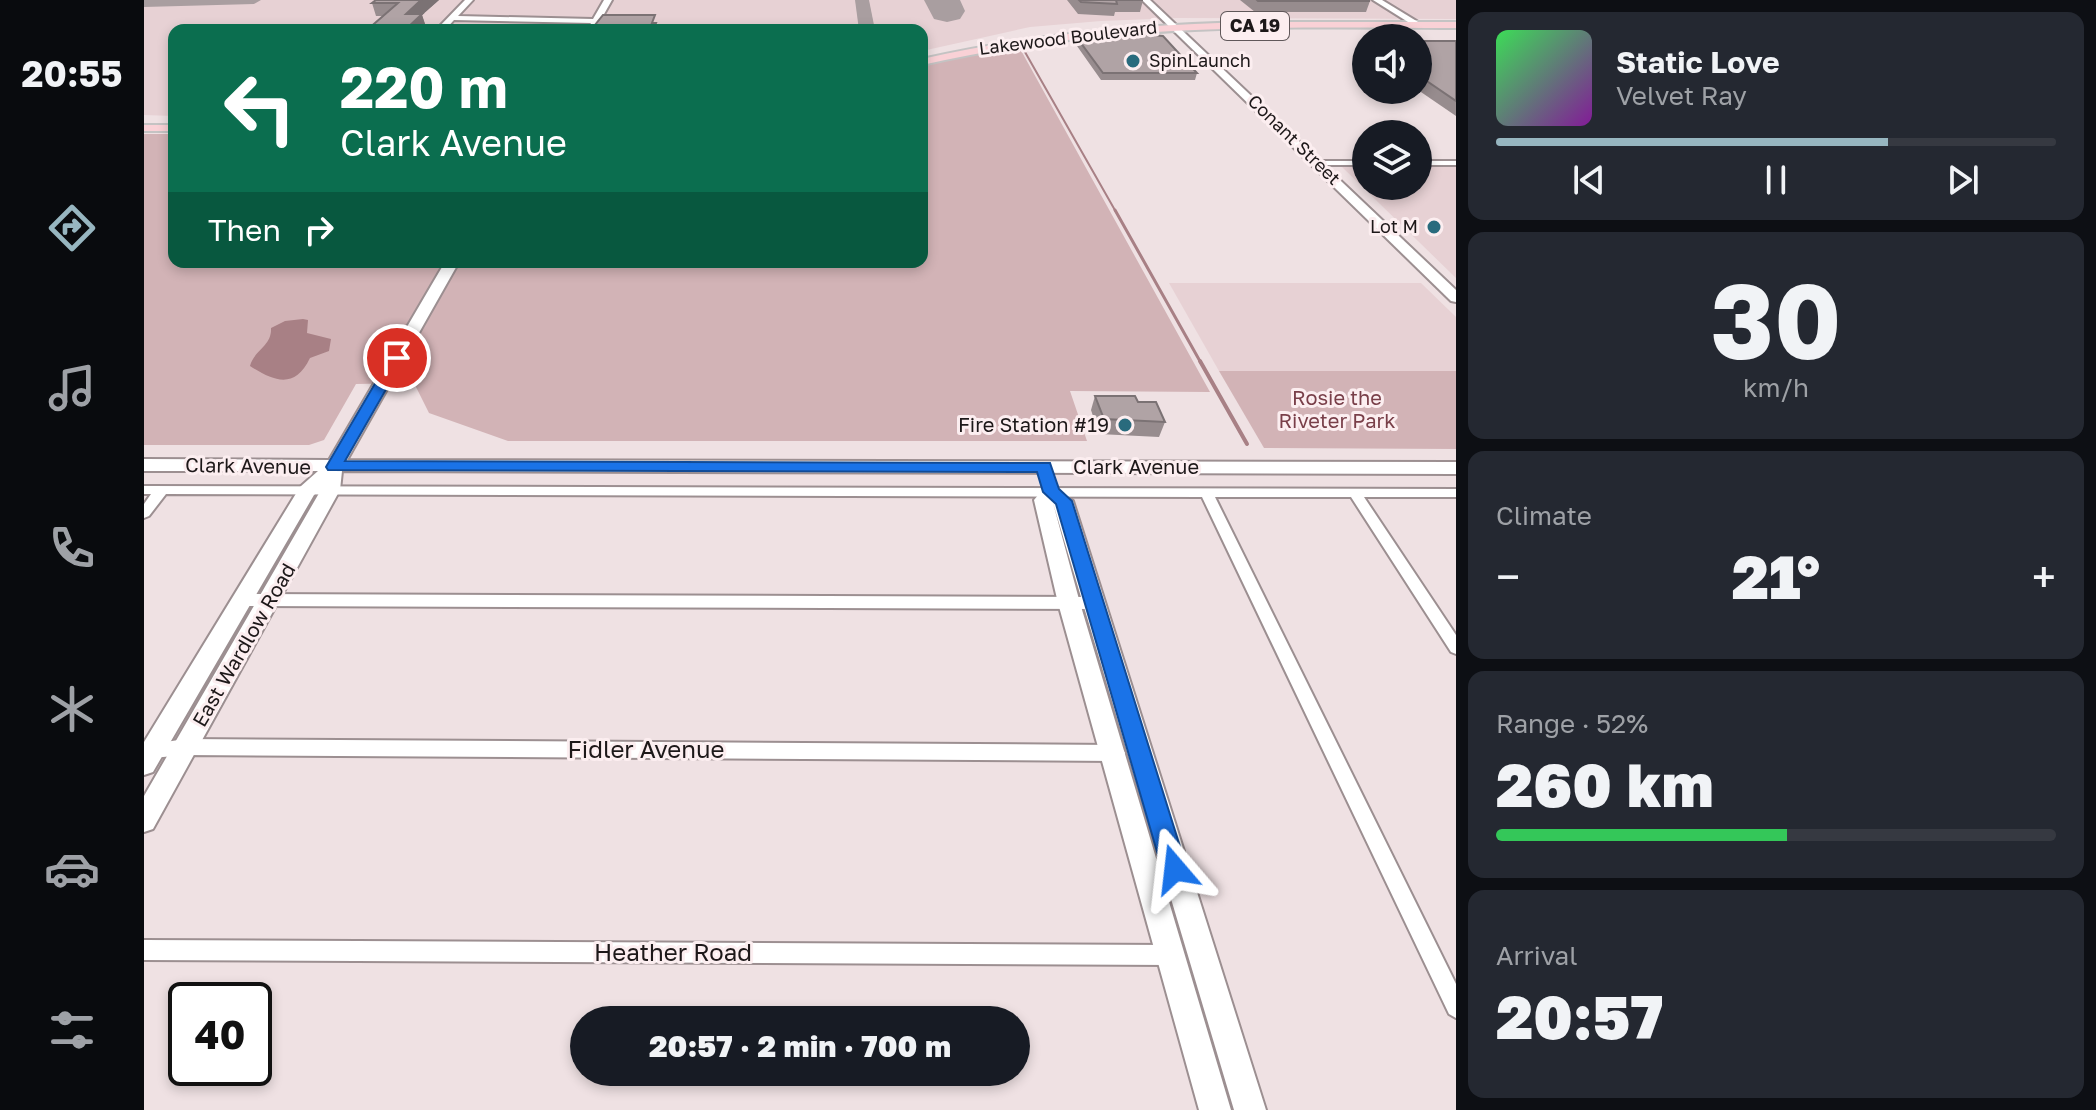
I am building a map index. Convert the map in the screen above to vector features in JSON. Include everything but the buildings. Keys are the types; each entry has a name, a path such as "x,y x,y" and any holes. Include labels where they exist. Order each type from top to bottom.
{"main road":[{"name":"Lakewood Boulevard","path":"928,54 1020,38 1171,22 1417,24"},
{"name":"Lakewood Boulevard","path":"1432,24 1456,24"},
{"name":"Lakewood Boulevard","path":"928,61 1020,38"},
{"path":"144,121 168,121"},
{"path":"144,128 168,128"}],"street":[{"path":"446,24 469,0"},
{"path":"594,24 608,0"},
{"name":"Conant Street","path":"1146,0 1456,298"},
{"path":"1377,0 1417,24"},
{"path":"452,18 558,18 584,24"},
{"path":"1318,163 1352,163"},
{"path":"1432,163 1456,163"},
{"name":"East Wardlow Road","path":"148,757 307,491 334,467 449,268"},
{"name":"Clark Avenue","path":"144,465 1456,468"},
{"name":"East Wardlow Road","path":"144,820 331,490 334,467"},
{"path":"1044,467 1051,492 1043,500 1139,754 1250,1110"},
{"name":"Clark Avenue","path":"144,490 1456,493"},
{"path":"144,513 162,490"},
{"path":"1206,492 1456,1007"},
{"path":"1354,492 1456,648"},
{"path":"242,600 1081,603"},
{"path":"1081,603 1113,753 1215,1110"},
{"name":"Fidler Avenue","path":"148,757 185,747 1139,754"},
{"name":"Heather Road","path":"144,950 1201,955"}],"shaded area":[{"path":"144,0 1456,0 1456,19 1177,18 1101,21 1030,27 928,50 928,24 168,24 168,116 144,115"},
{"name":"Lot M","path":"1342,167 1352,167 1352,177"},
{"name":"Lot M","path":"1432,167 1456,167 1456,278 1376,200 1432,200"},
{"path":"1169,283 1421,283 1456,317 1456,371 1219,371"},
{"path":"308,320 307,333 331,339 329,351 310,358 298,375 284,380 250,366 269,339 271,328 285,321"}],"green space":[{"path":"1018,45 1210,392 1070,391 1087,441 508,441 429,413 414,383 356,384 324,440 309,445 144,445 144,134 168,134 168,268 928,268 928,65"},
{"name":"Rosie the Riveter Park","path":"1219,371 1456,371 1456,449 1264,448"}],"waterway":[{"path":"1021,45 1116,212"},
{"path":"1115,210 1201,363"},
{"path":"1200,361 1247,444"}],"taxiway":[{"path":"144,3 254,0"},
{"path":"862,0 866,24"}],"runway":[{"path":"942,0 947,11"}],"place":[{"name":"SpinLaunch","path":"1133,61"},
{"name":"Lot M","path":"1434,227"},
{"name":"Fire Station #19","path":"1125,425"}],"route":[{"path":"397,358 334,467 1044,467 1051,492 1064,501 1175,869"}]}
